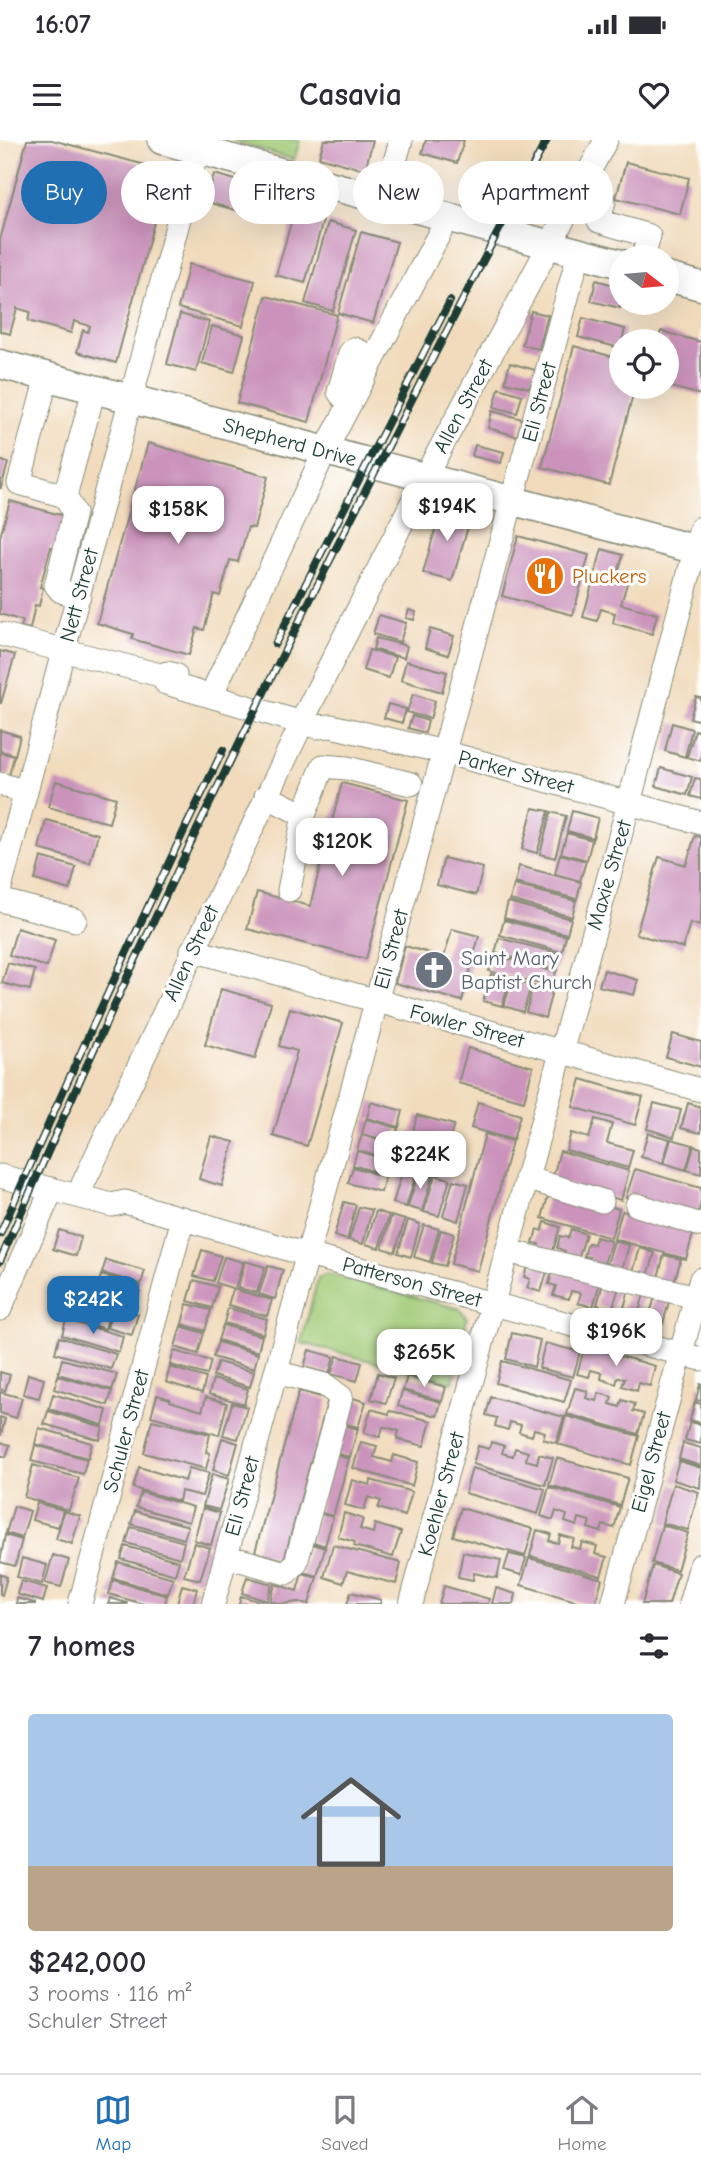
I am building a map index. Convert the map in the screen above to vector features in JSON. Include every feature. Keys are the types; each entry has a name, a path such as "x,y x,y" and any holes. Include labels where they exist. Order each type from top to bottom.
{"main road":[{"path":"162,140 199,145 353,192"},
{"path":"444,216 609,261"},
{"path":"679,280 701,286"},
{"name":"Shepherd Drive","path":"0,364 512,502 699,543"}],"street":[{"path":"395,161 401,140"},
{"name":"Allen Street","path":"595,161 606,140"},
{"name":"Nett Street","path":"0,888 199,145"},
{"path":"215,687 264,562 448,217"},
{"name":"Allen Street","path":"83,1184 304,718 425,477 560,224"},
{"path":"609,224 649,236 646,245"},
{"name":"Eli Street","path":"213,1604 579,253"},
{"path":"47,377 19,483 106,495"},
{"path":"79,596 61,591 56,585 74,513 66,490 94,390"},
{"path":"69,533 94,539"},
{"name":"Maxie Street","path":"492,1303 699,543"},
{"name":"Parker Street","path":"0,634 160,675 168,673 304,718 318,727 336,727 444,752 701,823"},
{"name":"Parker Street","path":"160,675 166,683 304,718"},
{"path":"331,767 336,727"},
{"path":"289,890 304,815 323,766 411,784"},
{"path":"0,784 26,792"},
{"path":"266,796 304,815"},
{"path":"0,900 75,920"},
{"name":"Fowler Street","path":"192,950 701,1090"},
{"name":"Patterson Street","path":"1,1176 83,1184 116,1193 125,1202"},
{"name":"Patterson Street","path":"1,1176 112,1205 125,1202 308,1255 691,1356"},
{"path":"526,1178 602,1201"},
{"path":"0,1309 52,1189"},
{"path":"637,1205 701,1225"},
{"name":"Schuler Street","path":"80,1604 183,1218"},
{"path":"507,1251 699,1288"},
{"name":"Eigel Street","path":"613,1604 691,1356 699,1288"},
{"name":"Koehler Street","path":"411,1604 492,1303"},
{"path":"226,1556 286,1573 296,1563 341,1397 325,1385 276,1372"},
{"path":"690,1604 701,1565"}],"green space":[{"path":"231,140 300,140 294,160"},
{"path":"327,1274 460,1309 467,1318 453,1382 301,1343 318,1278"}],"building":[{"path":"27,140 52,140 131,161 121,161 121,224 154,224 116,363 77,352 83,330 88,332 90,326 74,321 71,333 28,321 30,312 17,308 10,334 0,331 0,240 21,162 21,224 107,224 107,161 21,161"},
{"path":"324,140 373,140 367,161 353,161 353,167 319,157"},
{"path":"426,140 464,140 457,163 422,153"},
{"path":"626,162 689,178 680,214 616,198"},
{"path":"215,174 229,178 229,208 215,204"},
{"path":"291,224 322,224 305,283 276,275"},
{"path":"327,224 356,230 333,311 305,303"},
{"path":"361,232 397,242 373,323 338,313"},
{"path":"189,264 255,281 243,326 178,308"},
{"path":"596,280 609,284 609,305 591,301"},
{"path":"266,296 337,315 309,422 237,403"},
{"path":"531,311 548,315 539,349 522,345"},
{"path":"180,314 209,322 196,372 167,364"},
{"path":"583,318 625,329 609,329 609,345 578,337"},
{"path":"212,326 244,335 234,372 202,363"},
{"path":"679,336 701,342 701,395 679,389"},
{"path":"574,346 609,356 609,399 632,399 609,485 542,467"},
{"path":"510,363 535,370 530,388 505,382"},
{"path":"499,388 522,395 517,413 494,407"},
{"path":"492,411 522,419 517,436 488,428"},
{"path":"148,443 268,477 254,528 248,527 238,562 230,560 220,596 214,594 204,630 197,628 189,655 132,639 133,634 97,623"},
{"path":"475,445 504,452 501,463 472,456"},
{"path":"0,460 8,463 1,488 0,488"},
{"path":"10,501 64,516 55,548 51,547 40,587 43,588 39,606 35,605 30,629 21,627 23,621 0,614 0,537"},
{"path":"442,505 472,513 452,581 423,573"},
{"name":"Pluckers","path":"518,536 589,555 573,615 502,596"},
{"path":"602,549 623,555 617,577 628,580 621,604 657,614 652,634 613,623 615,613 601,609 597,621 583,617"},
{"path":"409,610 416,612 414,620 406,618"},
{"path":"379,615 406,623 400,642 373,634"},
{"path":"430,629 454,636 448,655 425,648"},
{"path":"376,638 407,646 404,658 373,649"},
{"path":"369,650 395,657 389,678 363,670"},
{"path":"0,651 15,655 1,703 0,703"},
{"path":"406,661 447,672 442,692 401,680"},
{"path":"413,694 435,701 430,719 407,712"},
{"path":"696,697 701,698 701,721 690,718"},
{"path":"388,704 406,709 402,723 384,718"},
{"path":"412,716 428,721 425,733 408,728"},
{"path":"672,723 692,729 685,757 665,751"},
{"path":"0,730 20,736 15,755 0,751"},
{"path":"695,730 701,732 701,761 687,757"},
{"path":"0,752 14,756 9,776 0,773"},
{"path":"661,768 692,777 687,795 656,786"},
{"path":"695,778 701,779 701,799 690,796"},
{"path":"56,781 116,798 109,823 48,807"},
{"path":"342,783 408,800 366,959 247,929 257,892 310,906"},
{"path":"533,808 549,811 537,853 522,849"},
{"path":"572,811 598,818 593,838 567,831"},
{"path":"551,812 566,816 555,858 540,854"},
{"path":"46,820 98,834 90,863 39,849"},
{"path":"567,833 592,840 587,860 561,853"},
{"path":"695,836 701,837 701,926 690,923 683,948 636,934 659,857 686,865"},
{"path":"560,854 586,861 580,881 555,874"},
{"path":"41,857 76,867 70,890 35,880"},
{"path":"444,858 483,868 476,895 437,885"},
{"path":"519,866 581,882 577,899 515,883"},
{"path":"514,885 576,901 572,917 510,900"},
{"path":"508,902 571,919 567,934 504,918"},
{"path":"504,920 566,936 562,952 500,935"},
{"path":"17,928 55,940 47,967 9,955"},
{"name":"Saint Mary Baptist Church","path":"452,929 479,936 462,1001 395,983 405,946 444,957"},
{"path":"499,938 561,954 557,970 495,953"},
{"path":"493,955 556,972 552,987 489,971"},
{"path":"8,963 35,970 30,990 2,983"},
{"path":"604,970 638,980 634,995 599,986"},
{"path":"491,974 510,980 502,1006 483,1001"},
{"path":"512,980 531,986 523,1012 504,1006"},
{"path":"533,986 552,991 545,1018 526,1012"},
{"path":"221,989 271,1003 255,1059 205,1045"},
{"path":"290,1008 343,1023 307,1146 273,1136 297,1051 279,1046"},
{"path":"673,1034 701,1042 701,1067 666,1057"},
{"path":"468,1048 533,1067 524,1101 458,1083"},
{"path":"581,1079 643,1097 635,1125 573,1107"},
{"path":"371,1102 403,1111 399,1127 367,1118"},
{"path":"478,1102 520,1115 513,1140 471,1128"},
{"path":"654,1103 681,1110 674,1137 647,1129"},
{"path":"688,1103 701,1107 701,1133 681,1128"},
{"path":"417,1115 454,1125 449,1141 413,1131"},
{"path":"366,1119 398,1128 394,1143 362,1134"},
{"path":"595,1119 612,1124 607,1143 633,1150 628,1168 566,1150 571,1133 589,1138"},
{"path":"411,1132 447,1142 443,1156 407,1146"},
{"path":"648,1133 670,1139 663,1163 641,1157"},
{"path":"485,1134 512,1141 478,1271 451,1264"},
{"path":"362,1135 393,1144 389,1159 357,1150"},
{"path":"211,1136 234,1142 222,1186 199,1179"},
{"path":"671,1139 693,1145 686,1170 664,1163"},
{"path":"694,1146 701,1148 701,1174 687,1170"},
{"path":"406,1148 442,1158 437,1174 401,1164"},
{"path":"357,1151 389,1160 385,1175 353,1165"},
{"path":"560,1151 629,1171 621,1200 552,1180"},
{"path":"404,1166 417,1170 406,1207 393,1203"},
{"path":"353,1167 385,1177 381,1192 348,1183"},
{"path":"635,1169 701,1188 697,1217 626,1197"},
{"path":"419,1170 433,1174 422,1211 408,1207"},
{"path":"435,1175 450,1179 439,1216 424,1212"},
{"path":"453,1180 468,1184 458,1221 443,1216"},
{"path":"550,1189 619,1209 611,1238 542,1218"},
{"path":"344,1202 356,1205 347,1240 334,1236"},
{"path":"359,1207 372,1210 363,1244 349,1240"},
{"path":"376,1211 389,1215 379,1248 366,1244"},
{"path":"622,1211 694,1231 686,1259 614,1239"},
{"path":"391,1216 405,1220 395,1252 382,1248"},
{"path":"408,1220 420,1224 411,1257 398,1253"},
{"path":"545,1222 560,1227 552,1254 537,1250 539,1244 533,1243 537,1229 542,1231"},
{"path":"424,1225 439,1229 430,1262 414,1257"},
{"path":"571,1229 586,1234 578,1260 563,1256 565,1251 557,1248 560,1236 568,1238"},
{"path":"59,1230 81,1237 76,1256 53,1249"},
{"path":"441,1230 454,1234 445,1266 432,1263"},
{"path":"596,1237 611,1241 603,1268 589,1264 590,1257 584,1256 588,1243 594,1244"},
{"path":"614,1241 629,1245 621,1273 606,1268"},
{"path":"640,1248 655,1253 647,1279 632,1275"},
{"path":"202,1250 221,1256 213,1281 194,1276"},
{"path":"664,1255 681,1259 673,1285 657,1281"},
{"path":"224,1257 243,1262 235,1289 216,1283"},
{"path":"106,1260 145,1271 141,1284 102,1273"},
{"path":"245,1261 265,1267 257,1293 238,1288"},
{"path":"549,1265 541,1292 527,1288 530,1279 524,1277 527,1266"},
{"path":"268,1266 283,1270 275,1299 259,1294"},
{"path":"552,1272 601,1279 593,1307 578,1303 581,1293 571,1291 569,1299 553,1295 556,1286 549,1284"},
{"path":"101,1275 141,1286 138,1298 98,1287"},
{"path":"604,1279 620,1284 612,1310 597,1305"},
{"path":"194,1280 218,1287 212,1308 188,1301"},
{"path":"73,1286 89,1290 80,1321 64,1317"},
{"path":"630,1287 645,1291 637,1318 622,1314"},
{"path":"233,1289 272,1300 267,1316 228,1305"},
{"path":"656,1294 670,1298 663,1324 648,1320"},
{"path":"88,1301 111,1308 105,1329 82,1322"},
{"path":"187,1304 211,1310 205,1331 182,1324"},
{"path":"113,1307 138,1314 132,1335 107,1328"},
{"path":"228,1308 267,1319 263,1334 224,1323"},
{"path":"66,1320 123,1336 119,1352 62,1335"},
{"path":"223,1325 262,1336 258,1352 218,1340"},
{"path":"181,1326 204,1333 198,1354 175,1347"},
{"path":"512,1333 540,1340 534,1367 506,1359"},
{"path":"59,1337 116,1354 111,1369 55,1353"},
{"path":"218,1342 258,1354 254,1369 213,1357"},
{"path":"545,1343 580,1352 573,1377 539,1368"},
{"path":"585,1346 655,1366 650,1386 639,1383 637,1391 622,1386 625,1379 618,1377 616,1384 601,1379 602,1373 591,1370 589,1377 577,1374"},
{"path":"309,1350 334,1357 329,1374 304,1367"},
{"path":"174,1351 211,1361 207,1375 170,1365"},
{"path":"337,1356 362,1363 357,1381 331,1374"},
{"path":"62,1359 117,1374 112,1390 58,1374"},
{"path":"502,1361 571,1380 564,1402 496,1383"},
{"path":"218,1362 254,1372 250,1387 213,1376"},
{"path":"170,1367 206,1378 202,1393 166,1382"},
{"path":"0,1372 10,1375 5,1391 0,1389"},
{"path":"378,1373 394,1378 386,1403 371,1399"},
{"path":"28,1374 44,1379 39,1398 23,1394"},
{"path":"58,1376 112,1391 108,1405 54,1389"},
{"path":"407,1376 446,1387 442,1401 403,1390"},
{"path":"213,1379 248,1389 244,1404 209,1394"},
{"path":"701,1384 701,1401 696,1400"},
{"path":"575,1388 588,1391 586,1398 597,1401 599,1393 612,1397 610,1404 620,1407 622,1400 635,1404 633,1411 644,1414 638,1434 567,1414"},
{"path":"299,1391 328,1399 284,1560 255,1552"},
{"path":"402,1391 441,1402 437,1416 398,1406"},
{"path":"0,1392 22,1398 16,1418 0,1413"},
{"path":"53,1394 107,1410 103,1425 49,1409"},
{"path":"157,1395 202,1411 206,1397 227,1403 219,1435 151,1416"},
{"path":"350,1397 366,1402 358,1427 343,1423"},
{"path":"491,1397 564,1417 556,1443 543,1439 545,1432 534,1429 532,1436 519,1432 521,1425 510,1422 508,1430 495,1426 497,1418 486,1415"},
{"path":"695,1402 701,1404 701,1423 690,1420"},
{"path":"232,1403 247,1407 238,1439 223,1435"},
{"path":"371,1409 431,1421 424,1446 397,1439 399,1431 386,1427 383,1427 380,1437 364,1433"},
{"path":"48,1411 103,1427 100,1440 44,1424"},
{"path":"566,1416 639,1436 631,1465 558,1444"},
{"path":"0,1417 5,1419 1,1435 0,1435"},
{"path":"152,1420 210,1434 206,1452 210,1453 206,1469 144,1453"},
{"path":"690,1422 701,1425 701,1444 685,1440"},
{"path":"342,1425 358,1429 350,1457 334,1453"},
{"path":"39,1428 92,1443 88,1458 35,1444"},
{"path":"222,1438 238,1443 229,1475 213,1470"},
{"path":"0,1442 10,1445 6,1457 0,1455"},
{"path":"361,1442 377,1446 374,1457 392,1462 394,1455 418,1462 412,1486 353,1468"},
{"path":"491,1442 504,1446 502,1453 513,1456 515,1448 528,1452 526,1460 537,1463 539,1454 553,1458 545,1485 473,1464 478,1446 489,1449"},
{"path":"683,1443 701,1448 701,1466 679,1459"},
{"path":"35,1445 87,1459 83,1474 31,1461"},
{"path":"334,1454 349,1459 333,1516 318,1512"},
{"path":"557,1458 628,1478 620,1505 549,1485"},
{"path":"679,1461 701,1468 700,1488 673,1480"},
{"path":"33,1465 79,1478 69,1510 24,1497"},
{"path":"139,1467 185,1481 189,1468 209,1473 202,1496 181,1491 179,1501 133,1488"},
{"path":"472,1468 545,1489 538,1514 465,1493"},
{"path":"212,1474 229,1479 219,1510 203,1506"},
{"path":"352,1480 370,1485 371,1480 412,1492 405,1516 378,1508 381,1501 368,1497 364,1510 345,1505"},
{"path":"673,1484 699,1492 688,1530 662,1523"},
{"path":"549,1487 620,1507 614,1528 603,1525 601,1532 588,1528 590,1521 579,1518 577,1526 565,1522 567,1515 556,1511 553,1520 541,1516"},
{"path":"141,1492 193,1507 189,1522 136,1507"},
{"path":"37,1503 63,1510 58,1527 32,1520"},
{"path":"14,1506 30,1511 22,1538 6,1533"},
{"path":"203,1508 220,1513 211,1545 194,1540"},
{"path":"461,1508 533,1529 525,1556 453,1536"},
{"path":"64,1511 80,1516 72,1544 56,1539"},
{"path":"135,1511 188,1526 184,1539 131,1524"},
{"path":"318,1513 333,1517 325,1546 310,1541"},
{"path":"344,1513 363,1519 360,1529 373,1533 375,1524 401,1532 393,1557 354,1546 355,1542 338,1537"},
{"path":"662,1525 688,1533 677,1570 652,1563"},
{"path":"131,1527 184,1542 180,1558 126,1543"},
{"path":"537,1530 551,1534 549,1541 558,1543 560,1535 574,1539 571,1547 580,1549 582,1542 597,1546 595,1554 607,1557 601,1576 530,1556"},
{"path":"5,1535 22,1540 15,1566 0,1562"},
{"path":"194,1543 210,1548 200,1580 184,1576"},
{"path":"310,1543 325,1548 317,1576 302,1572"},
{"path":"333,1545 401,1563 396,1584 347,1571 343,1583 324,1577"},
{"path":"125,1546 179,1561 175,1575 121,1559"},
{"path":"463,1552 501,1560 497,1578 474,1573 473,1580 458,1577"},
{"path":"509,1554 526,1558 521,1575 504,1570"},
{"path":"53,1555 69,1560 61,1587 45,1583"},
{"path":"22,1558 47,1565 42,1584 17,1577"},
{"path":"529,1558 602,1579 595,1604 586,1604 521,1585"},
{"path":"118,1562 173,1578 168,1594 113,1578"},
{"path":"653,1565 678,1573 669,1604 642,1604"},
{"path":"302,1573 317,1577 309,1604 281,1604 270,1601 275,1584 297,1591"},
{"path":"0,1574 7,1577 2,1595 0,1594"},
{"path":"247,1577 272,1584 267,1601 242,1593"},
{"path":"113,1580 167,1596 165,1604 143,1604 109,1594"},
{"path":"21,1581 47,1588 43,1602 17,1594"},
{"path":"182,1585 197,1589 193,1604 177,1604"},
{"path":"444,1586 489,1599 488,1604 439,1604"},
{"path":"496,1588 516,1594 514,1604 492,1604"},
{"path":"351,1592 381,1600 380,1604 347,1604"},
{"path":"241,1596 261,1602 239,1604"},
{"path":"17,1598 35,1603 35,1604 16,1604"},
{"path":"110,1598 127,1603 127,1604 108,1604"}],"railway":[{"path":"0,1261 89,1060 229,763 440,344 547,140"},
{"path":"275,644 450,301"},
{"path":"0,1234 109,991 223,750"}],"place":[{"name":"Pluckers","path":"545,576"},
{"name":"Saint Mary Baptist Church","path":"434,970"}]}
